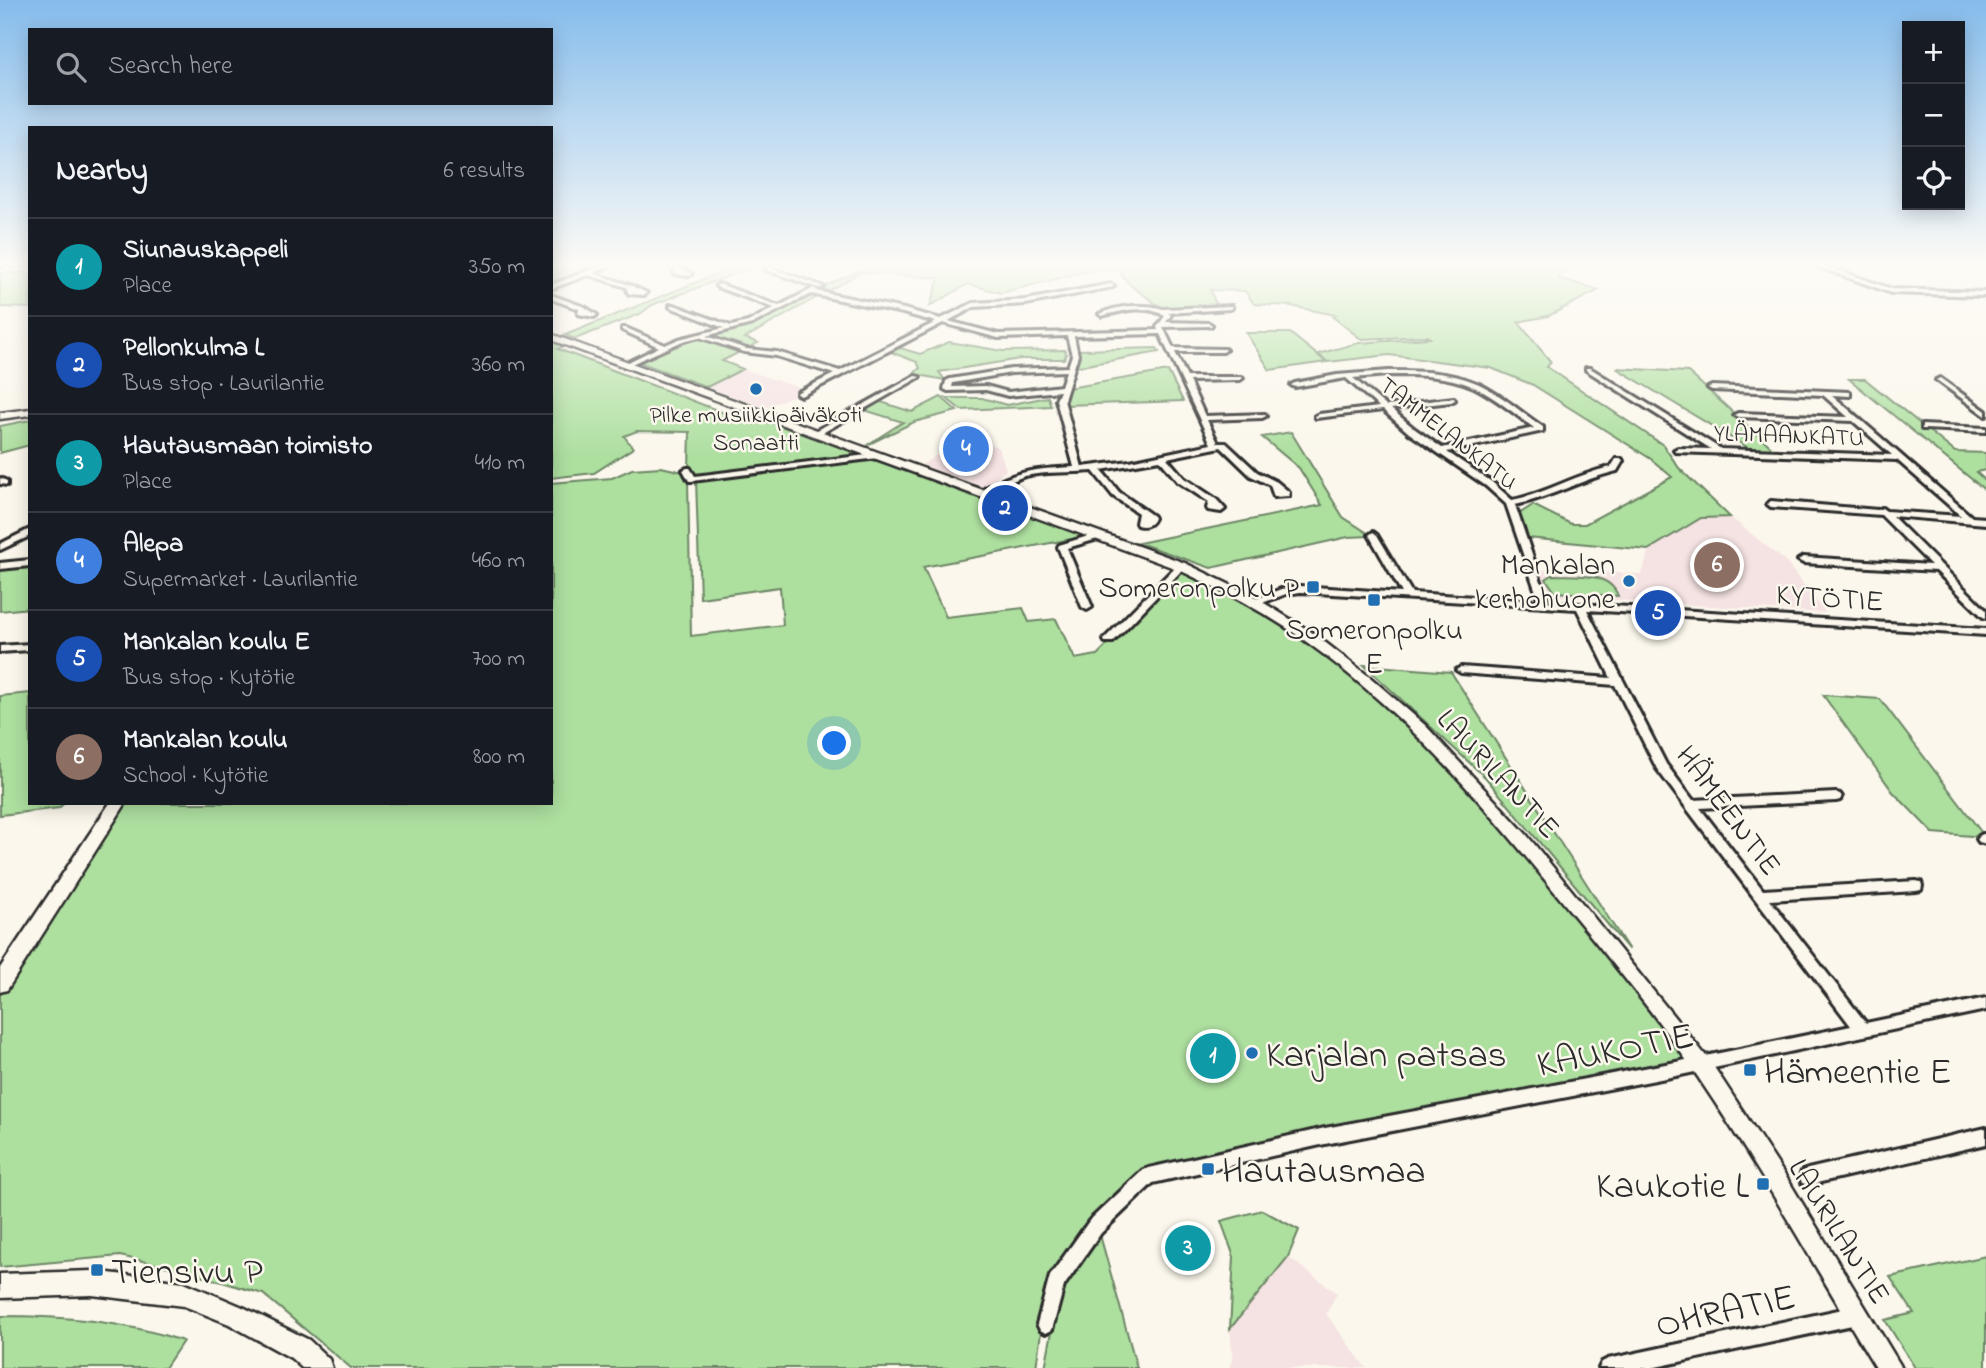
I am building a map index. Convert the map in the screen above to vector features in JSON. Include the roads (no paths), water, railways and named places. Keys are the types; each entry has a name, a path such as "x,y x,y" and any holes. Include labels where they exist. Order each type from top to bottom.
{"street":[{"path":"624,329 664,347"},
{"path":"627,365 664,347 728,329"},
{"path":"801,394 926,329"},
{"path":"971,329 998,336 1070,335 1152,329"},
{"path":"1163,329 1170,350 1215,445"},
{"path":"1070,335 1075,355 1060,400 1078,469"},
{"path":"701,336 746,351 777,354 838,373"},
{"name":"LAURILANTIE","path":"553,338 1181,566 1254,603 1320,645 1372,687 1446,754 1538,858 1700,1063 1890,1368"},
{"path":"1170,350 1223,350"},
{"path":"1064,388 1008,394 986,388 948,389 950,381 1070,369"},
{"path":"1588,369 1720,451"},
{"path":"1295,385 1398,372 1454,377 1476,385 1540,429 1440,451"},
{"path":"814,434 917,377"},
{"path":"1184,379 1240,378"},
{"name":"TAMMELANKATU","path":"1349,378 1440,451 1492,485 1510,503 1544,603"},
{"path":"1940,380 1986,414"},
{"path":"1712,388 1847,394"},
{"path":"1825,393 1968,518"},
{"path":"1319,416 1451,400"},
{"path":"1974,405 1986,406"},
{"path":"0,416 28,412"},
{"path":"1738,415 1854,419"},
{"path":"1201,418 1262,416"},
{"path":"1925,427 1986,429"},
{"path":"982,494 1020,472 1096,468 1215,445 1223,445 1254,474 1274,484"},
{"name":"YLÄMAANKATU","path":"1678,450 1899,458"},
{"path":"687,470 692,479 875,456"},
{"path":"1161,456 1181,480 1213,501"},
{"path":"1510,503 1537,496 1572,479 1614,469 1619,461"},
{"path":"1096,468 1116,494 1142,512"},
{"path":"1771,504 1882,510 1986,521"},
{"path":"1882,510 1986,615"},
{"path":"0,547 28,533"},
{"path":"1373,535 1408,595"},
{"path":"1087,607 1062,547 1098,536"},
{"path":"1802,560 1938,568"},
{"path":"0,566 28,563"},
{"path":"1109,640 1181,566"},
{"name":"KYTÖTIE","path":"1254,603 1292,589 1986,632"},
{"name":"HÄMEENTIE","path":"1580,606 1661,766 1862,1029"},
{"path":"0,649 28,647"},
{"path":"1461,670 1618,682"},
{"path":"1690,804 1836,797"},
{"path":"0,984 117,805"},
{"path":"1760,895 1916,886"},
{"name":"KAUKOTIE","path":"1046,1324 1056,1282 1096,1227 1149,1175 1325,1136 1986,1004"},
{"path":"1808,1177 1986,1136"},
{"path":"0,1286 92,1283 184,1294 237,1316 300,1349 320,1368"},
{"name":"OHRATIE","path":"1608,1368 1857,1315"}],"place":[{"name":"Pilke musiikkipäiväkoti Sonaatti","path":"756,389"},
{"name":"Alepa","path":"966,449"},
{"name":"Pellonkulma L","path":"1005,508"},
{"name":"Mankalan koulu","path":"1717,565"},
{"name":"Mankalan kerhohuone","path":"1629,581"},
{"name":"Someronpolku P","path":"1313,587"},
{"name":"Someronpolku E","path":"1374,600"},
{"name":"Mankalan koulu E","path":"1658,613"},
{"name":"Karjalan patsas","path":"1252,1053"},
{"name":"Siunauskappeli","path":"1213,1056"},
{"name":"Hämeentie E","path":"1750,1070"},
{"name":"Hautausmaa","path":"1208,1169"},
{"name":"Kaukotie L","path":"1763,1184"},
{"name":"Hautausmaan toimisto","path":"1188,1248"},
{"name":"Tiensivu P","path":"97,1270"}]}
